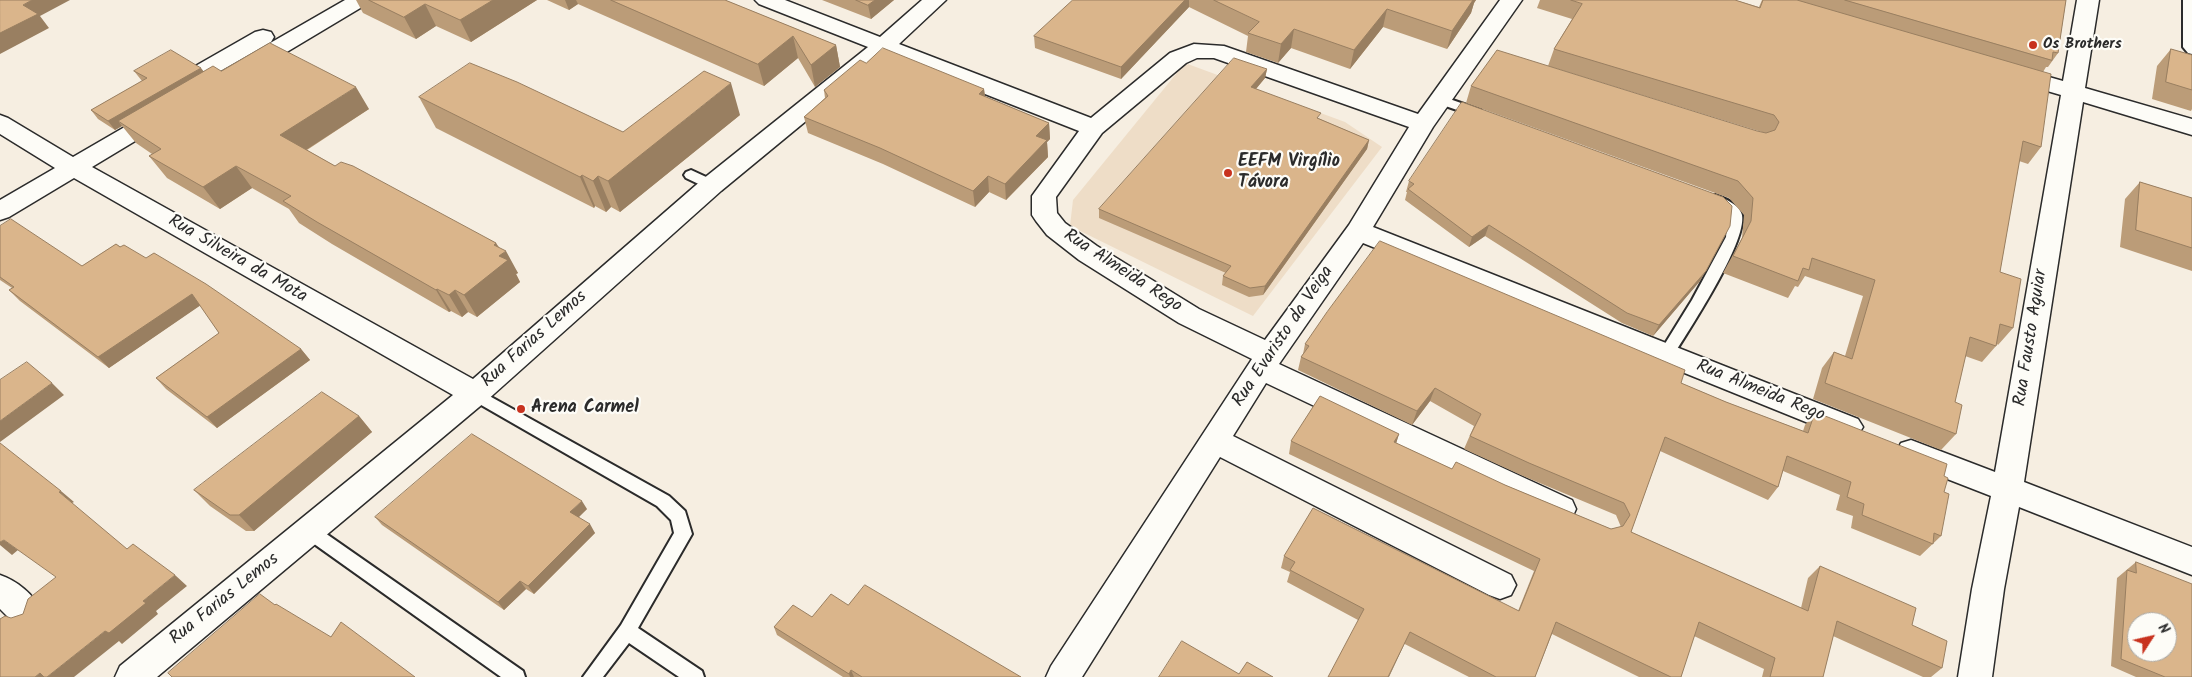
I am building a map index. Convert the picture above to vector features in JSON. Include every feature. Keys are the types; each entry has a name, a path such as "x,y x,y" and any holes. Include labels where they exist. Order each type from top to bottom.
{"street":[{"path":"302,24 327,0"},
{"path":"0,190 64,162 302,24 360,0"},
{"path":"766,0 1094,128"},
{"name":"Rua Farias Lemos","path":"132,677 475,394 701,180 883,46 935,0"},
{"name":"Rua Evaristo da Veiga","path":"1063,677 1266,362 1358,231 1423,124 1441,100 1485,55 1511,0"},
{"name":"Rua Fausto Aguiar","path":"1975,677 1988,589 2007,490 2088,0"},
{"name":"Rua Almeida Rego","path":"1423,124 1241,59 1216,51 1194,50 1178,58 1094,128 1044,196 1045,215 1056,229 1088,253 1266,362 1511,487 1587,520"},
{"path":"1996,69 2192,127"},
{"name":"Rua Silveira da Mota","path":"0,123 64,162 475,394"},
{"path":"0,211 64,162"},
{"name":"Rua Almeida Rego","path":"1358,231 1878,439 2192,561"},
{"path":"1215,440 1500,586"},
{"path":"0,589 25,611"}],"lane":[{"path":"2189,0 2189,47 2192,50"},
{"path":"1441,100 1486,117"},
{"path":"1666,355 1698,303 1733,237 1735,215 1724,203 1705,197"},
{"path":"475,394 663,501 679,516 683,534 627,631 592,677"},
{"path":"309,531 516,677"},
{"path":"627,631 695,677"}],"shaded area":[{"name":"EEFM Virgílio Távora","path":"1185,63 1345,122 1382,147 1253,316 1070,226 1073,200"}],"building":[{"path":"0,0 32,0 23,5 38,14 0,33"},
{"path":"369,0 493,0 460,20 425,4 404,17"},
{"path":"611,0 725,0 836,45 811,65 793,36 758,64"},
{"path":"856,0 875,0 868,5"},
{"path":"1073,0 1185,0 1121,67 1034,36"},
{"path":"1214,0 1473,0 1452,31 1387,9 1354,50 1294,29 1281,44 1248,33 1259,22"},
{"path":"1571,0 1735,0 1760,8 1763,0 1797,0 2051,74 2041,147 2023,141 2000,272 2021,279 2013,328 2000,324 1996,346 1970,337 1955,402 1962,405 1956,434 1825,383 1834,352 1852,359 1875,280 1812,258 1809,270 1803,268 1798,281 1733,256 1751,221 1753,198 1738,181 1471,86 1497,50 1757,131 1766,133 1775,130 1779,122 1774,115 1554,49 1582,4"},
{"path":"1845,0 2066,0 2058,53 2053,52 2052,60"},
{"path":"270,43 356,87 280,135 335,166 341,162 353,166 496,243 494,245 506,251 499,256 508,260 464,295 455,290 449,295 436,290 317,222 283,201 291,196 236,166 203,187 149,156 161,149 118,121 213,66 221,71"},
{"path":"883,48 984,89 979,94 1049,123 1036,136 1047,140 1005,184 988,176 973,191 880,148 804,117 828,96 824,90 860,60 866,63"},
{"path":"2171,49 2192,55 2192,90 2166,82"},
{"path":"171,50 201,68 108,121 91,110 147,78 134,71"},
{"name":"EEFM Virgílio Távora","path":"1234,58 1267,69 1251,87 1321,113 1317,118 1369,140 1265,286 1250,288 1223,276 1231,266 1099,209"},
{"path":"470,63 517,82 623,132 704,71 731,83 608,181 598,176 593,181 582,175 580,177 419,97"},
{"path":"1462,102 1723,197 1732,206 1730,226 1706,271 1659,325 1627,313 1489,225 1472,237 1408,189 1414,184 1409,181"},
{"path":"2140,182 2192,198 2192,248 2136,230"},
{"path":"11,219 82,266 116,244 120,247 124,245 146,258 154,253 206,284 301,349 207,417 156,378 219,333 192,294 98,357 9,290 14,287 0,277 0,226"},
{"path":"1380,241 1685,370 1681,383 1726,402 1808,433 1815,412 1947,464 1944,476 1948,478 1944,492 1949,494 1941,536 1934,533 1933,544 1862,515 1864,504 1847,497 1851,482 1787,456 1778,487 1665,437 1631,532 1808,611 1820,566 1916,608 1912,625 1947,641 1942,668 1837,621 1823,677 1770,677 1775,658 1699,622 1681,677 1671,677 1556,622 1535,677 1496,677 1410,632 1388,677 1328,677 1364,609 1290,570 1295,562 1284,556 1313,508 1519,611 1540,559 1291,441 1320,396 1399,434 1394,442 1452,469 1456,462 1505,485 1611,529 1623,526 1630,515 1624,503 1470,436 1481,414 1435,388 1417,411 1301,357 1309,346 1305,344"},
{"path":"27,362 52,383 0,421 0,380"},
{"path":"322,392 359,416 239,515 230,515 194,490"},
{"path":"472,434 582,501 570,512 590,524 528,586 520,581 498,602 375,517"},
{"path":"0,443 61,491 59,492 127,549 133,544 175,575 143,601 146,603 109,633 105,631 47,677 40,673 35,677 0,677 0,619 5,616 11,618 23,614 28,599 56,577 4,540 0,542"},
{"path":"2136,562 2192,584 2192,677 2165,677 2128,662 2177,662 2177,612 2127,612 2127,661 2121,659 2127,570 2136,573"},
{"path":"865,585 1021,677 862,677 851,670 849,674 774,627 793,605 812,617 831,594 848,605"},
{"path":"260,594 275,605 331,637 341,622 415,677 172,677 168,673"},
{"path":"1182,641 1239,674 1247,662 1273,677 1159,677"}],"place":[{"name":"Os Brothers","path":"2033,45"},
{"name":"EEFM Virgílio Távora","path":"1228,173"},
{"name":"Arena Carmel","path":"521,409"}]}
